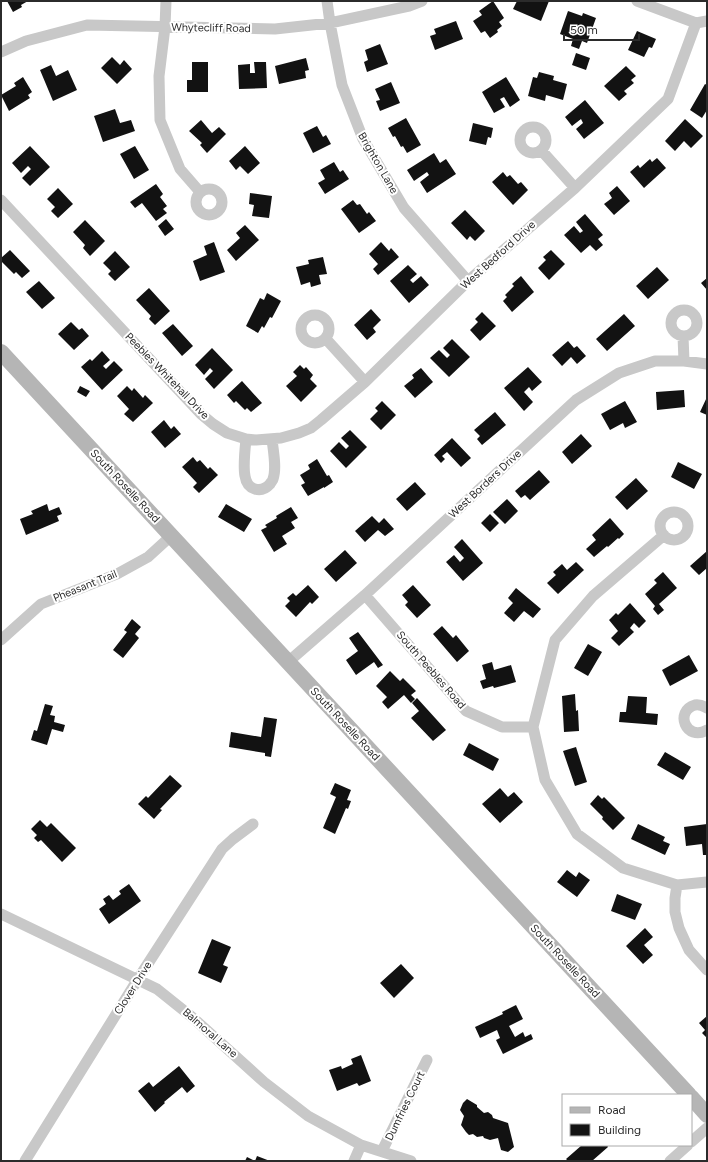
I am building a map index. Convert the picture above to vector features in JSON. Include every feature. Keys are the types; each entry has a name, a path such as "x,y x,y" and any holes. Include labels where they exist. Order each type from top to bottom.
{"main road":[{"name":"South Roselle Road","path":"1,352 688,1094"},
{"path":"692,1098 707,1115"}],"street":[{"path":"166,1 160,76 160,120 180,169 200,192"},
{"name":"Brighton Lane","path":"327,1 342,85 363,139 404,208 468,281"},
{"name":"Whytecliff Road","path":"1,52 26,41 87,25 275,29 330,23 409,6 422,1"},
{"path":"637,1 701,22"},
{"name":"West Bedford Drive","path":"251,440 281,438 299,433 310,428 321,420 365,382 468,281 575,188 668,99 701,22"},
{"path":"541,150 575,188"},
{"name":"Peebles Whitehall Drive","path":"1,200 201,414 213,424 228,433 251,440"},
{"path":"683,336 684,361"},
{"path":"326,338 365,382"},
{"name":"West Borders Drive","path":"288,662 365,595 576,400 619,373 655,361 684,361 707,364"},
{"path":"251,440 245,476 248,484 252,488 260,490 266,488 273,480 274,469 272,439"},
{"path":"664,535 593,596 555,640 533,727 545,780 577,834 623,868 677,885 707,882"},
{"name":"Pheasant Trail","path":"1,640 41,604 117,574 148,557 171,536"},
{"name":"South Peebles Road","path":"365,595 466,711 502,727 533,727"},
{"path":"707,708 699,705 693,706 685,713 684,718 685,724 692,732 697,733 707,730"},
{"name":"Clover Drive","path":"25,1161 138,979 222,849 253,824"},
{"path":"677,885 675,912 680,928 689,950 707,970"},
{"name":"Balmoral Lane","path":"1,914 157,989 192,1017 264,1082 308,1116 361,1145 411,1161"},
{"name":"Dumfries Court","path":"382,1151 428,1060"},
{"path":"692,1141 707,1128"},
{"path":"354,1161 361,1145"},
{"path":"670,1161 687,1146"}],"building":[{"path":"7,1 28,1 21,5 22,7 13,12"},
{"path":"493,1 504,18 499,22 502,26 497,30 498,32 490,38 485,31 481,33 473,21 482,15 479,11"},
{"path":"517,1 549,1 541,21 513,9"},
{"path":"568,11 582,16 583,13 596,18 587,43 582,41 579,49 571,46 573,39 560,34"},
{"path":"456,21 463,39 435,50 430,36 436,34 434,29"},
{"path":"637,31 656,39 652,48 649,47 644,57 628,50"},
{"path":"380,44 388,64 367,72 364,62 368,60 365,50"},
{"path":"576,53 590,58 586,70 572,65"},
{"path":"112,57 120,65 124,60 132,69 117,84 101,68"},
{"path":"306,58 309,70 305,71 306,78 279,84 275,66"},
{"path":"192,62 208,62 208,92 187,92 187,80 192,80"},
{"path":"254,62 266,62 267,88 239,89 238,65 250,64 250,73 255,73"},
{"path":"51,65 56,76 68,70 77,90 53,101 40,70"},
{"path":"626,66 636,76 631,80 634,83 624,91 627,94 619,101 604,86"},
{"path":"539,72 554,76 553,80 567,84 563,100 546,95 545,101 528,96 533,77 537,78"},
{"path":"23,77 32,92 28,95 30,98 9,111 1,95 16,86 14,83"},
{"path":"506,77 520,100 510,107 504,97 500,99 505,107 494,113 482,92"},
{"path":"391,82 400,103 380,111 376,101 380,100 375,89"},
{"path":"705,84 707,85 707,110 702,118 690,110"},
{"path":"585,100 604,123 584,139 576,129 583,123 581,119 572,126 565,117"},
{"path":"115,109 120,123 131,120 135,131 103,142 94,116"},
{"path":"406,118 421,145 407,153 403,146 401,147 395,136 393,137 388,128"},
{"path":"685,119 703,136 691,148 684,141 675,151 665,141"},
{"path":"201,120 212,133 219,127 226,134 207,153 200,145 202,143 189,131"},
{"path":"473,123 493,128 491,138 488,137 486,145 469,141"},
{"path":"317,126 323,137 326,135 331,144 313,153 303,133"},
{"path":"30,146 50,167 30,186 22,178 31,169 28,166 21,173 12,163"},
{"path":"135,146 149,170 134,179 120,154"},
{"path":"245,146 260,163 248,174 240,166 236,170 229,161"},
{"path":"434,153 440,163 446,159 456,174 427,193 420,182 429,175 427,172 414,181 407,170"},
{"path":"657,158 666,168 644,188 630,172 638,165 640,168 650,159 652,162"},
{"path":"334,162 340,172 343,170 349,179 325,194 318,183 325,179 320,170"},
{"path":"503,172 507,177 510,175 518,184 521,182 528,190 513,205 492,182"},
{"path":"156,184 163,194 160,197 167,206 163,209 167,213 156,221 142,203 135,208 130,202"},
{"path":"617,186 630,201 614,215 604,204 612,198 609,193"},
{"path":"58,188 73,204 58,218 51,211 55,207 47,199"},
{"path":"250,193 272,196 269,218 252,216 254,205 249,204"},
{"path":"353,200 357,205 360,204 367,214 369,212 376,221 359,233 341,209"},
{"path":"465,210 485,231 475,241 470,236 467,240 451,223"},
{"path":"585,214 603,235 598,239 603,245 596,251 590,245 581,253 564,235 574,226 580,233 583,231 576,222"},
{"path":"166,219 174,229 165,236 158,226"},
{"path":"85,220 105,241 90,256 83,248 85,245 73,232"},
{"path":"245,225 259,240 236,261 227,250 240,238 236,233"},
{"path":"214,242 225,272 200,281 193,261 207,255 204,246"},
{"path":"381,242 389,251 391,248 399,257 378,275 373,269 378,264 369,254"},
{"path":"10,250 30,271 22,278 16,272 14,274 1,261 1,258"},
{"path":"551,250 565,264 549,280 538,268 546,260 543,257"},
{"path":"115,251 130,267 115,281 108,274 111,271 103,263"},
{"path":"323,257 327,274 319,275 321,284 311,287 310,282 301,285 296,267 309,264 308,260"},
{"path":"408,265 417,274 410,280 413,283 421,276 429,285 409,303 390,281"},
{"path":"657,267 669,280 648,299 636,286"},
{"path":"521,276 534,292 512,312 503,301 507,297 505,295 514,286 512,284"},
{"path":"707,278 707,290 701,283"},
{"path":"39,281 55,298 42,309 26,292"},
{"path":"149,288 170,311 155,325 149,319 151,316 136,300"},
{"path":"267,293 281,301 272,318 270,317 264,328 262,326 258,333 246,326 260,298 264,300"},
{"path":"371,309 381,320 373,328 376,332 367,340 354,325"},
{"path":"482,312 496,326 480,341 470,330 478,322 475,319"},
{"path":"624,314 635,326 607,351 596,339"},
{"path":"71,322 79,330 82,328 89,336 74,350 58,334"},
{"path":"173,324 193,346 182,356 162,333"},
{"path":"452,339 470,357 449,377 430,358 439,350 447,358 450,355 443,348"},
{"path":"568,341 574,348 577,346 586,356 577,364 571,357 562,366 552,355"},
{"path":"212,348 233,370 214,389 205,379 213,371 210,368 204,375 195,365"},
{"path":"102,351 110,360 103,366 106,369 114,361 123,370 102,390 81,367 90,359 92,361"},
{"path":"300,365 304,369 306,367 313,375 310,379 317,386 301,402 286,386 297,376 293,372"},
{"path":"528,367 542,382 532,391 529,387 524,392 533,402 524,411 504,388"},
{"path":"421,368 433,382 415,398 404,386 414,378 412,375"},
{"path":"242,381 262,403 251,412 247,408 245,410 236,401 234,403 227,395"},
{"path":"80,386 90,391 86,397 77,392"},
{"path":"127,386 132,391 134,388 143,398 145,395 153,403 133,422 124,414 129,409 117,396"},
{"path":"684,390 685,407 657,410 656,392"},
{"path":"707,397 707,415 700,412"},
{"path":"382,401 396,415 381,430 370,419 378,411 375,408"},
{"path":"625,401 637,422 625,428 623,423 610,430 601,414"},
{"path":"495,412 506,425 482,445 477,439 480,436 474,430"},
{"path":"164,420 171,429 174,426 181,434 165,448 151,432"},
{"path":"350,430 367,447 346,468 330,451 339,442 346,449 349,446 341,438"},
{"path":"581,434 592,446 572,464 562,452"},
{"path":"452,438 471,458 461,467 447,452 442,456 445,459 441,463 434,455"},
{"path":"193,457 197,462 200,460 208,469 210,467 218,475 199,493 193,487 197,483 182,467"},
{"path":"317,459 327,476 329,475 333,482 308,496 301,485 305,483 300,475 310,469 308,465"},
{"path":"678,462 702,474 694,489 671,477"},
{"path":"539,470 550,482 530,500 525,495 521,498 515,491"},
{"path":"636,478 648,491 627,510 615,497"},
{"path":"415,482 426,494 407,511 396,499"},
{"path":"507,499 518,511 505,524 493,512"},
{"path":"47,504 49,511 59,507 62,514 57,516 59,521 26,535 20,519 33,514 31,511"},
{"path":"226,504 252,519 244,532 218,517"},
{"path":"291,507 298,518 291,522 295,528 282,536 287,544 274,552 261,530 267,527 265,525 277,518 276,516"},
{"path":"490,514 499,523 490,532 481,523"},
{"path":"372,516 379,523 384,518 394,529 385,536 378,530 365,542 355,531"},
{"path":"610,518 624,534 594,557 586,549 596,540 592,535"},
{"path":"462,539 483,563 463,581 446,562 454,555 460,562 464,558 454,547"},
{"path":"345,550 357,563 336,582 324,569"},
{"path":"707,551 707,568 699,575 690,566"},
{"path":"576,562 584,570 558,594 547,583 556,575 553,572 562,564 567,570"},
{"path":"663,572 677,588 659,604 664,610 658,615 653,609 655,606 645,594 657,583 654,580"},
{"path":"308,585 319,597 312,604 310,602 296,617 285,606 290,601 287,598 293,593 296,596"},
{"path":"413,585 431,605 417,618 405,605 408,602 402,595"},
{"path":"516,588 541,609 533,618 524,611 514,622 504,613 513,603 508,598"},
{"path":"630,603 646,621 639,628 634,623 630,628 634,632 619,646 611,638 618,631 609,620 616,613 618,615"},
{"path":"132,619 141,627 135,634 139,638 123,658 113,650 127,632 124,630"},
{"path":"442,626 453,638 456,635 469,651 457,662 433,634"},
{"path":"358,632 383,665 378,668 374,662 356,675 346,660 358,651 349,638"},
{"path":"588,644 602,652 588,676 574,668"},
{"path":"689,655 698,671 670,686 662,670"},
{"path":"492,662 494,670 511,665 516,682 494,688 493,686 483,689 480,681 486,679 482,665"},
{"path":"390,671 400,681 403,678 416,691 411,695 415,699 411,703 404,695 388,709 382,702 387,697 376,686"},
{"path":"575,694 576,711 578,710 579,731 564,732 562,696"},
{"path":"628,696 647,697 646,713 658,714 657,725 619,722 620,712 626,712"},
{"path":"417,698 446,730 433,741 411,718 419,711 412,703"},
{"path":"45,704 53,706 50,715 55,716 54,722 65,725 63,732 52,729 47,745 31,740 34,730 37,731"},
{"path":"264,717 277,719 271,757 265,756 265,753 229,747 231,732 261,737"},
{"path":"469,743 499,759 493,771 463,755"},
{"path":"576,747 587,782 575,786 563,751"},
{"path":"665,752 691,767 683,780 657,765"},
{"path":"170,775 182,786 160,809 162,810 154,819 138,804 146,796 148,798"},
{"path":"335,783 351,790 347,800 351,801 348,809 346,808 335,834 323,828 336,797 330,794"},
{"path":"500,788 508,797 514,792 523,802 500,823 482,804"},
{"path":"598,795 602,799 604,797 625,818 613,830 590,804"},
{"path":"40,820 47,827 51,823 76,848 62,862 41,840 38,842 34,838 37,835 31,829"},
{"path":"638,824 665,837 663,841 670,844 665,855 631,839"},
{"path":"707,824 707,855 703,855 702,844 686,846 684,827"},
{"path":"567,870 576,877 579,872 590,880 577,897 557,882"},
{"path":"129,884 141,901 109,924 99,909 106,904 103,899 109,895 113,900 121,894 119,891"},
{"path":"617,894 642,904 635,920 611,911"},
{"path":"645,928 653,937 644,945 653,955 643,964 626,946"},
{"path":"212,939 231,947 223,965 228,967 221,983 198,973"},
{"path":"401,964 414,978 394,998 380,983"},
{"path":"516,1005 523,1019 509,1026 515,1037 523,1032 525,1037 531,1034 533,1039 503,1054 496,1040 500,1038 497,1030 480,1038 475,1027 503,1014 502,1012"},
{"path":"707,1016 707,1038 702,1033 705,1030 699,1023"},
{"path":"361,1055 371,1081 359,1086 357,1083 337,1091 329,1070 341,1066 342,1069 353,1064 351,1059"},
{"path":"179,1066 195,1086 187,1093 182,1087 164,1102 165,1103 155,1112 138,1091 149,1082 153,1087"},
{"path":"467,1099 477,1105 477,1107 484,1113 488,1112 493,1118 508,1123 514,1147 508,1152 501,1150 498,1138 490,1140 484,1138 483,1136 477,1137 473,1134 469,1135 466,1132 461,1125 464,1116 460,1110 463,1103"},
{"path":"581,1146 608,1147 592,1161 568,1161 566,1159"},
{"path":"257,1156 270,1161 255,1161"},
{"path":"247,1157 255,1161 245,1161"}]}
